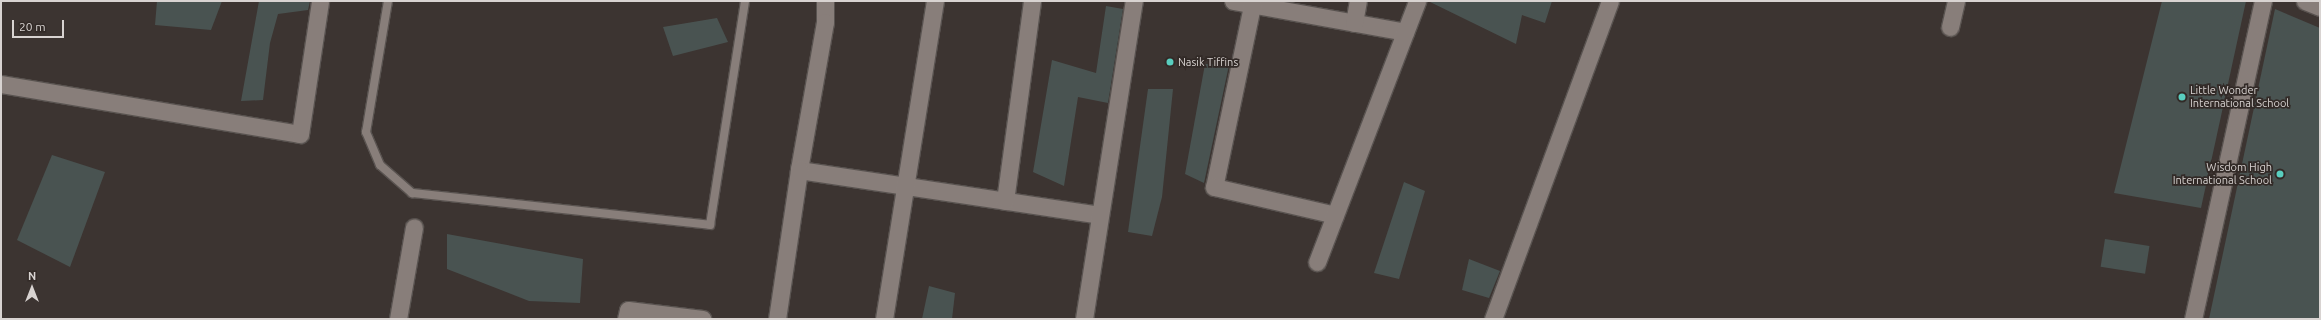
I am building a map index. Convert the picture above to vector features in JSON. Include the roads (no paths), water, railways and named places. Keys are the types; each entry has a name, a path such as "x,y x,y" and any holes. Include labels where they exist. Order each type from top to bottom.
{"street":[{"path":"1,84 300,134 320,1"},
{"path":"777,319 799,170 825,22 825,1"},
{"path":"884,319 935,1"},
{"path":"1006,201 1032,1"},
{"path":"1084,319 1134,1"},
{"path":"1233,1 1253,3 1405,32"},
{"path":"1354,23 1358,1"},
{"path":"1317,262 1417,1"},
{"path":"1493,319 1610,1"},
{"path":"1950,28 1956,1"},
{"path":"2193,319 2263,1"},
{"path":"2304,1 2320,7"},
{"path":"1253,3 1214,187 1335,215"},
{"path":"799,170 1100,215"},
{"path":"398,319 414,227"},
{"path":"626,319 628,310 702,319"}],"lane":[{"path":"388,1 366,132 380,165 412,193 710,225 745,1"}],"place":[{"name":"Nasik Tiffins","path":"1170,62"},
{"name":"Little Wonder International School","path":"2182,97"},
{"name":"Wisdom High International School","path":"2280,174"}]}
